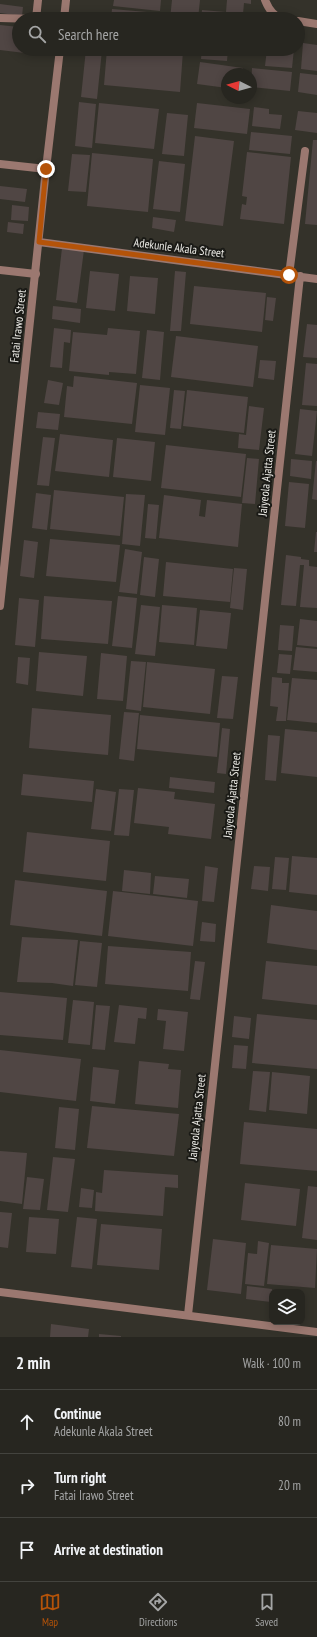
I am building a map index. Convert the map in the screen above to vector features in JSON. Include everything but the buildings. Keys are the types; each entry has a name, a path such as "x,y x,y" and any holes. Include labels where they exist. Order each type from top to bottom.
{"street":[{"path":"37,12 38,0"},
{"path":"65,12 66,0"},
{"path":"265,0 271,12"},
{"path":"0,18 12,18"},
{"path":"305,22 317,24"},
{"name":"Fatai Irawo Street","path":"0,606 59,56"},
{"path":"289,275 305,151"},
{"path":"0,164 46,169"},
{"name":"Adekunle Akala Street","path":"39,242 317,278"},
{"path":"0,270 36,274"},
{"name":"Jaiyeola Ajatta Street","path":"188,1315 300,276"},
{"path":"0,1292 317,1332"}],"route":[{"path":"46,169 39,242 289,275"}]}
